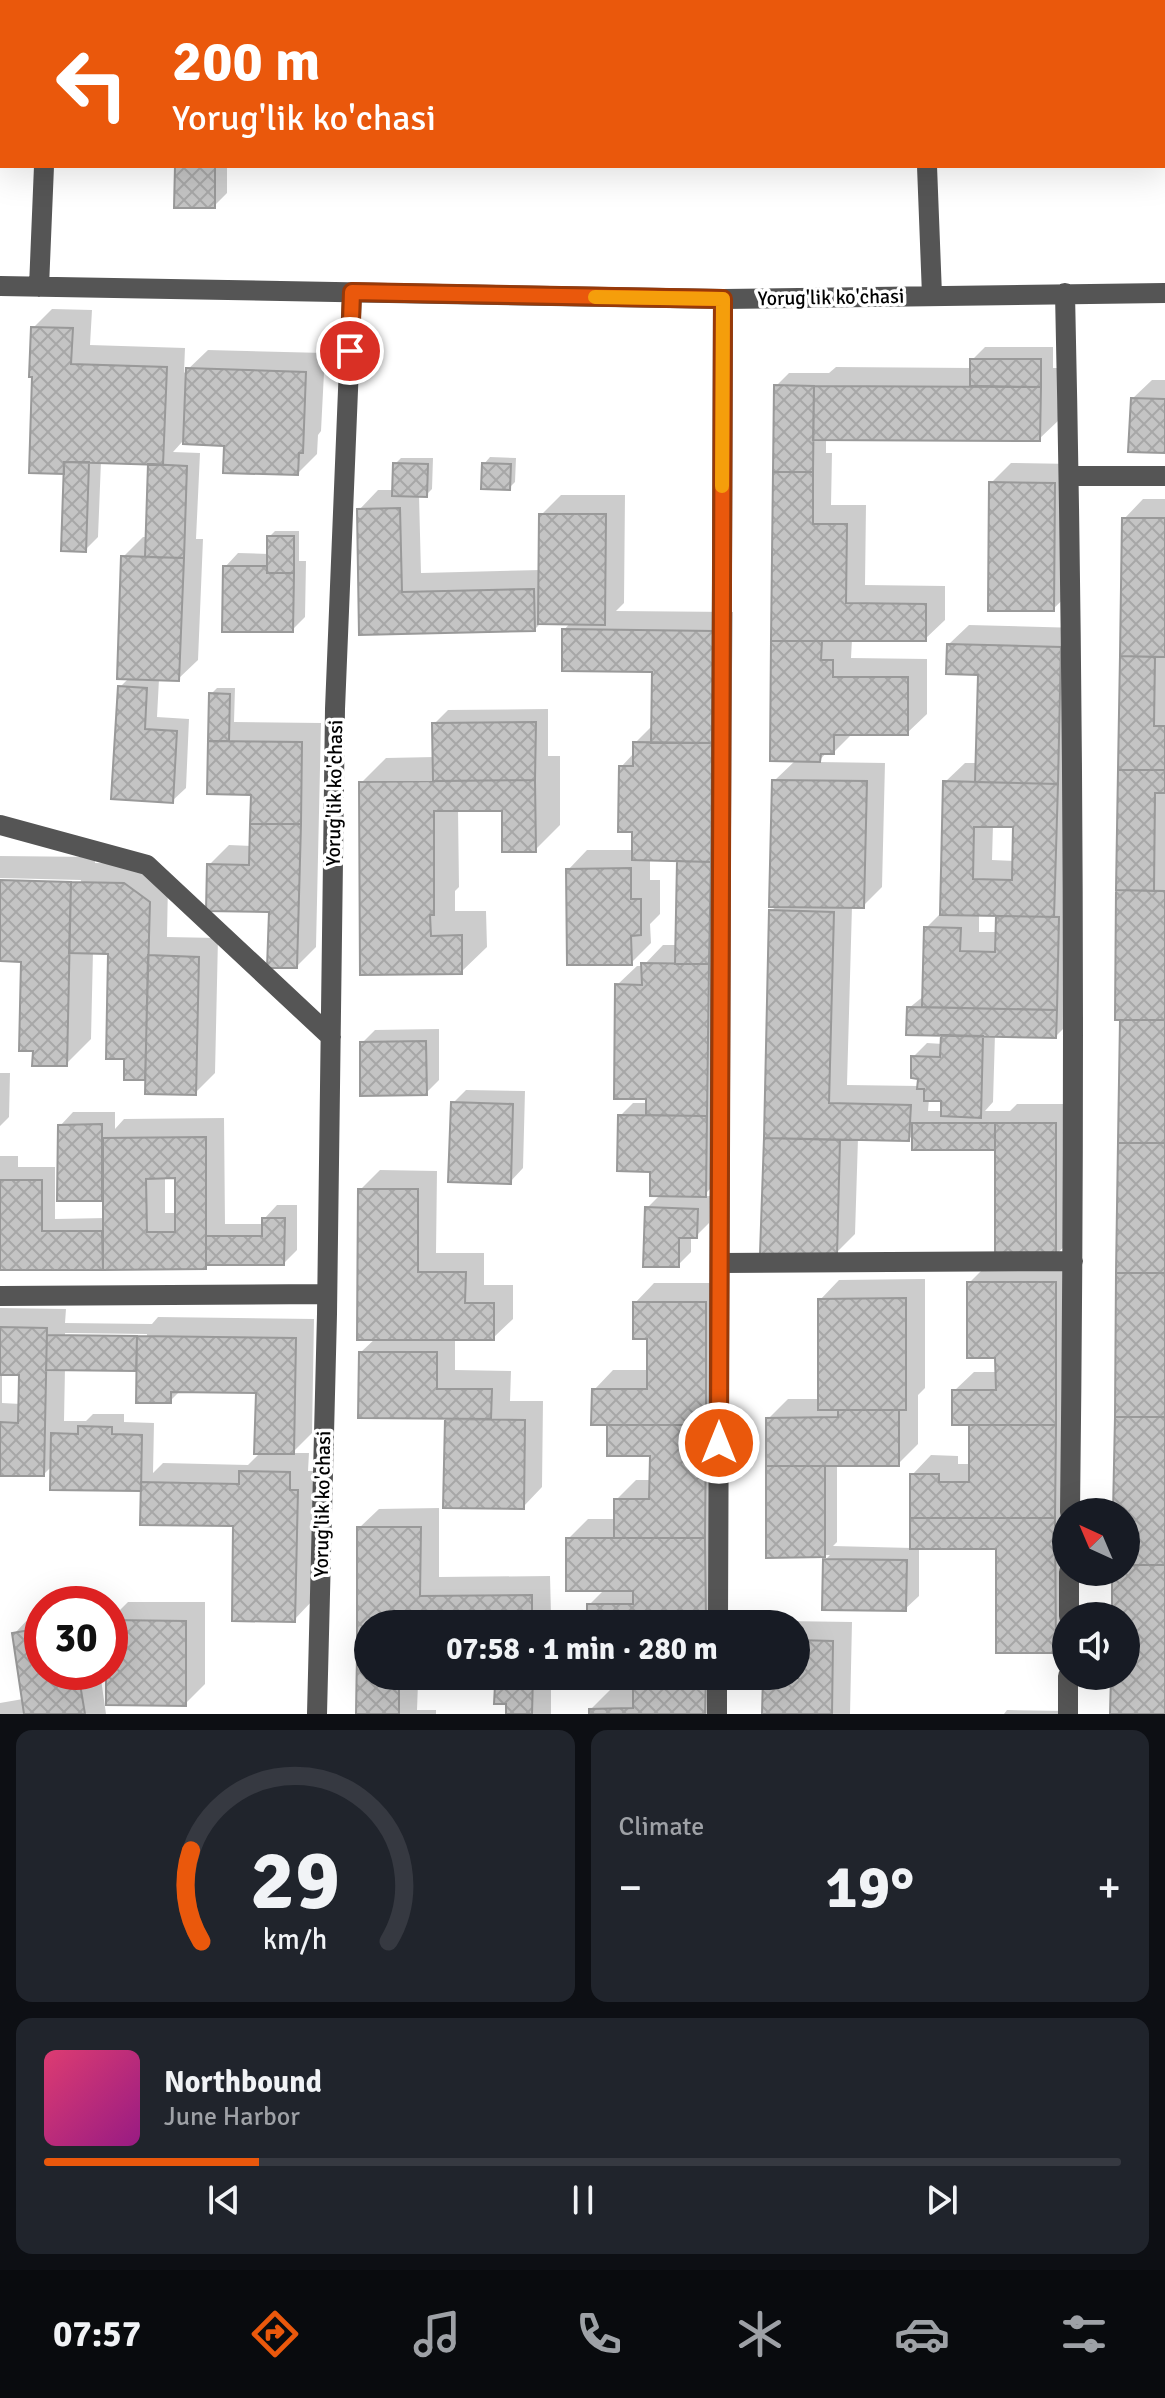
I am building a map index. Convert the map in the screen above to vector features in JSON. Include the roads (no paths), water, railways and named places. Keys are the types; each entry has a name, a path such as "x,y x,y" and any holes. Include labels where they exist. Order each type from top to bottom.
{"street":[{"path":"39,287 44,168"},
{"path":"927,168 932,295"},
{"name":"Yorug'lik ko'chasi","path":"0,286 723,299 1165,293"},
{"name":"Yorug'lik ko'chasi","path":"317,1714 335,709 352,292"},
{"path":"1065,293 1069,476 1073,1261 1070,1498"},
{"path":"718,1610 723,299"},
{"path":"1069,476 1165,476"},
{"path":"0,825 147,865 331,1037"},
{"path":"720,1263 1073,1261"},
{"path":"0,1296 325,1294"},
{"path":"717,1690 717,1714"},
{"path":"1068,1690 1068,1714"}]}
